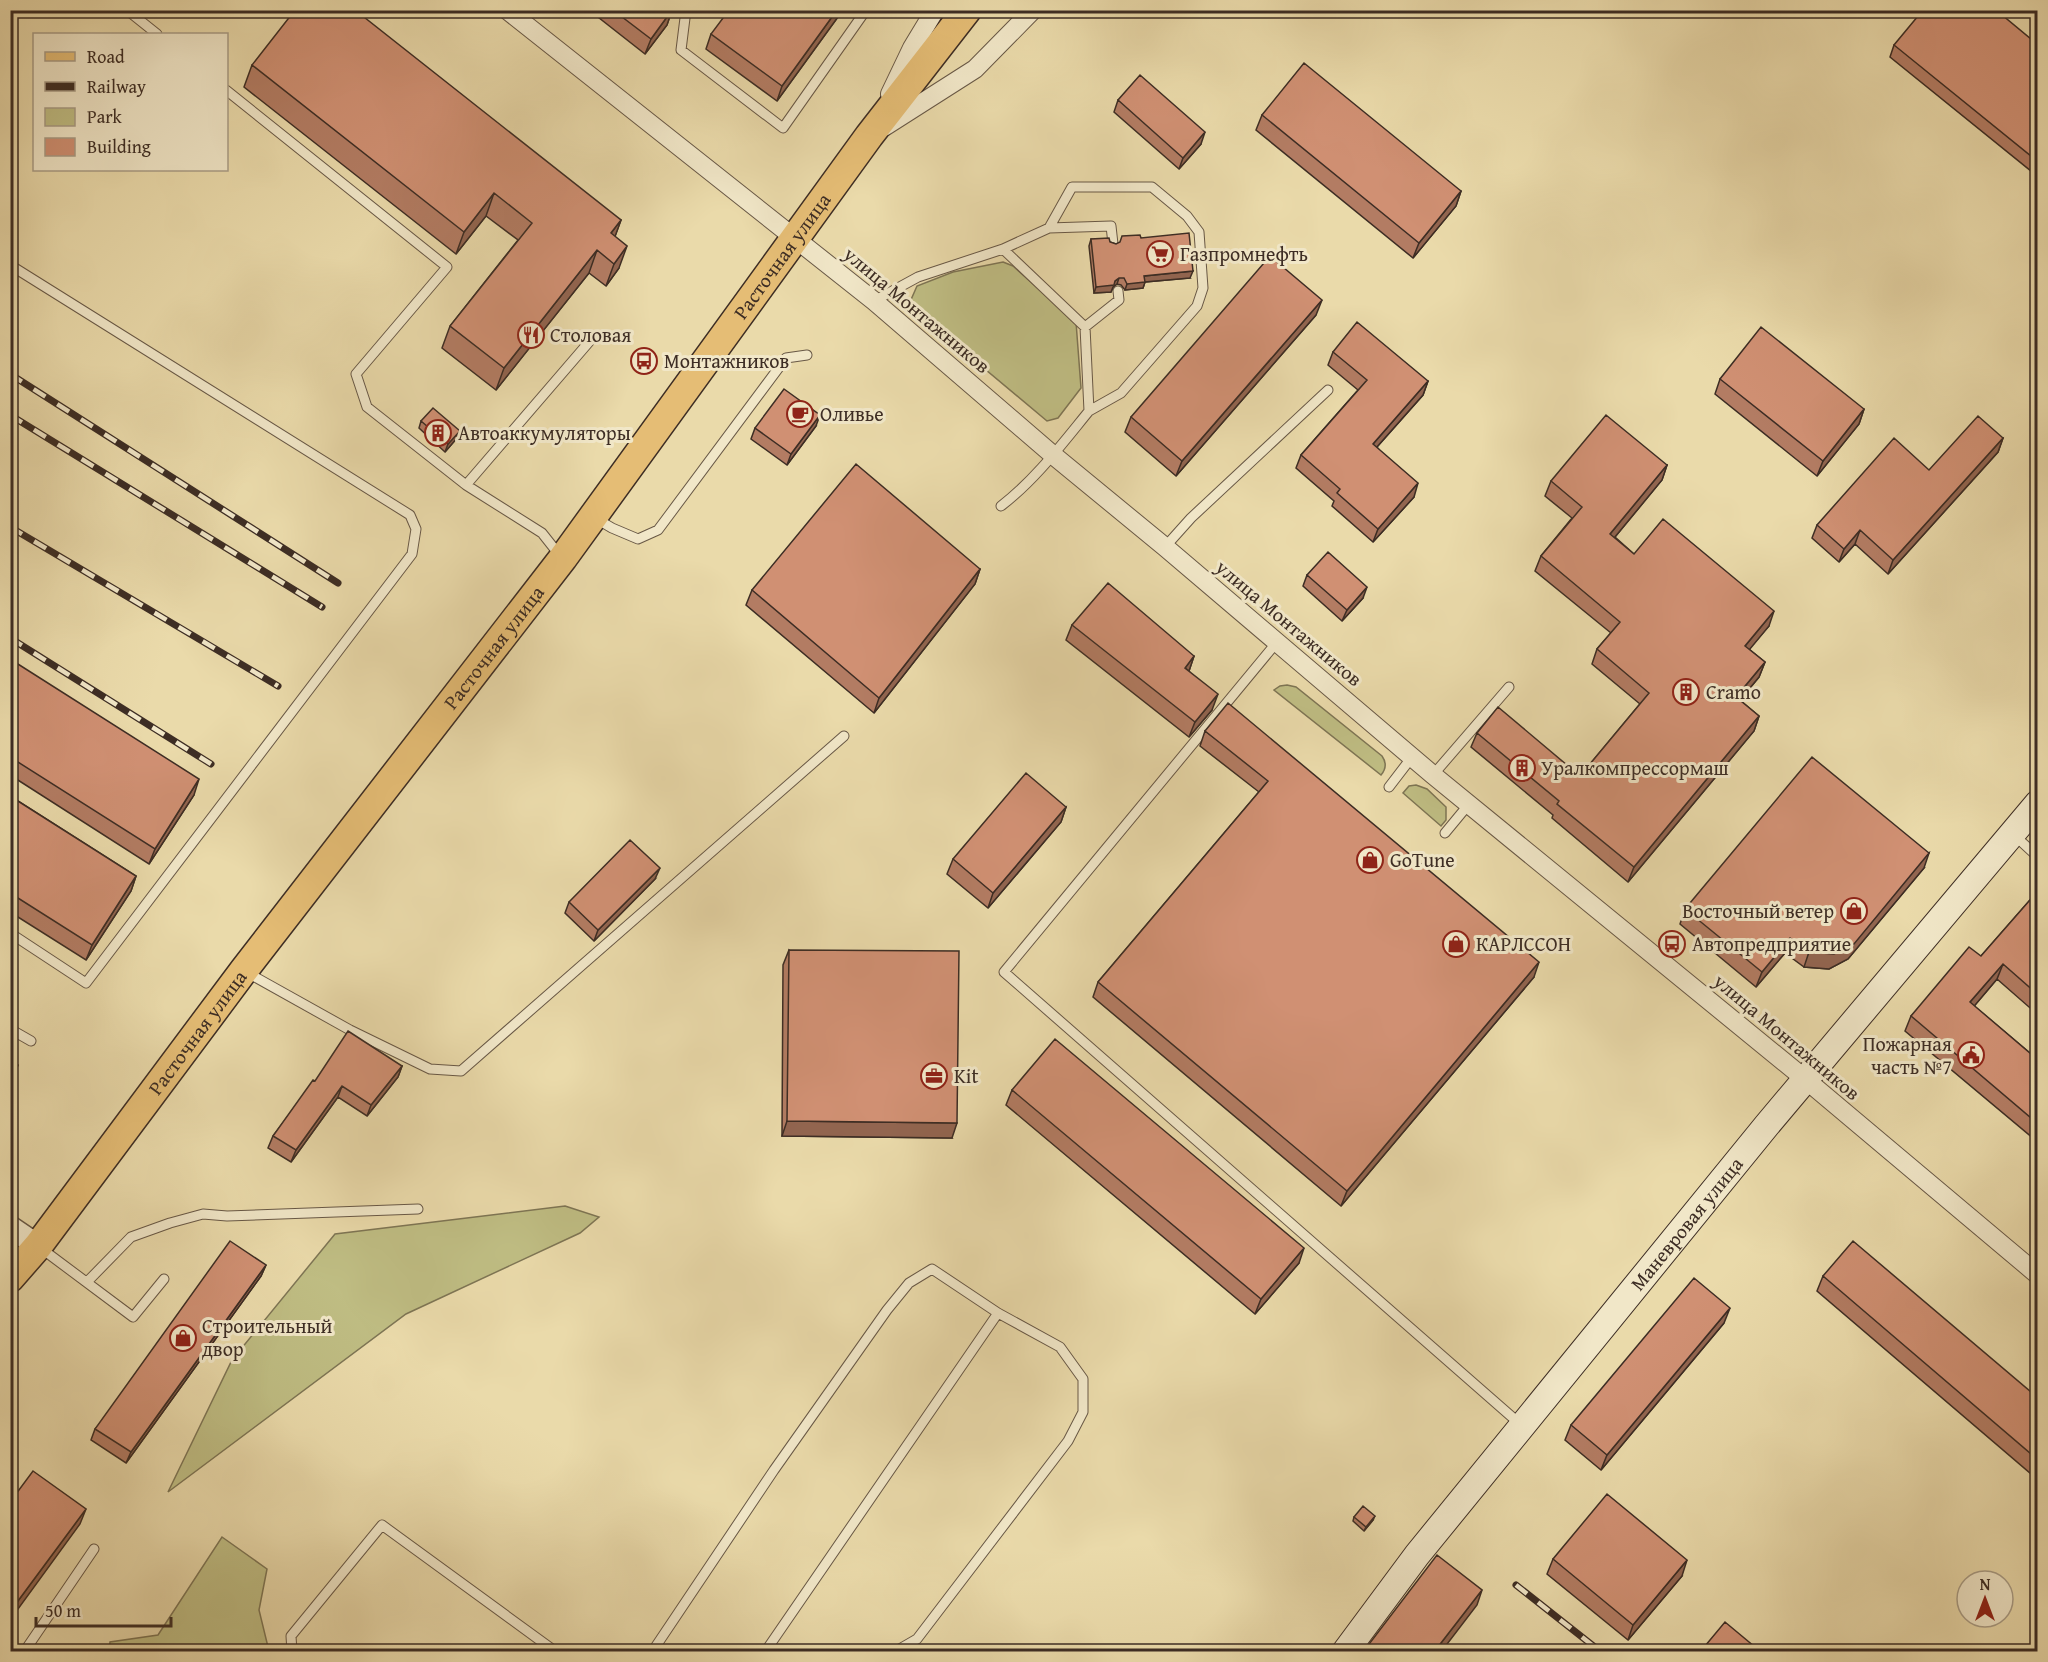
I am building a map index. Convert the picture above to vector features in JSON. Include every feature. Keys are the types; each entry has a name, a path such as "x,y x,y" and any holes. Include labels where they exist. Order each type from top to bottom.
{"main road":[{"name":"Расточная улица","path":"10,1278 38,1246 244,970 563,558 794,239 967,10"},
{"name":"Маневровая улица","path":"1345,1652 1417,1555 1522,1426 1805,1079 2037,803"}],"street":[{"name":"улица Монтажников","path":"507,10 874,301 1433,775 1805,1079 2037,1275"},
{"path":"870,136 912,48 935,10"},
{"path":"870,136 975,69 1033,10"},
{"path":"10,1227 38,1246"}],"lane":[{"path":"127,10 156,33"},
{"path":"686,10 681,50 783,128 866,10"},
{"path":"228,92 447,267 356,374 366,407 466,485 542,533 563,558"},
{"path":"1001,506 1014,496 1053,455 1089,411 1121,393 1197,306 1203,288 1199,232 1187,216 1152,187 1072,187 1049,228"},
{"path":"874,301 918,277 1003,249 1049,228 1111,226 1113,244"},
{"path":"1003,249 1085,327 1089,411"},
{"path":"10,266 410,515 416,529 412,554 86,983 10,933"},
{"path":"1085,327 1119,300 1118,291"},
{"path":"466,485 589,342"},
{"path":"593,516 612,528 638,539 658,530 786,358 807,355"},
{"path":"1165,547 1191,518 1328,390"},
{"path":"1276,642 1004,972 1522,1426"},
{"path":"1433,775 1509,687"},
{"path":"244,970 350,1030 430,1069 461,1071 844,736"},
{"path":"1389,787 1412,757"},
{"path":"1445,833 1468,804"},
{"path":"2012,833 2037,856"},
{"path":"10,1029 31,1041"},
{"path":"87,1282 131,1238 170,1223 203,1214 227,1216 418,1209"},
{"path":"38,1246 133,1317 164,1278"},
{"path":"652,1652 781,1461 887,1311 909,1283 932,1269 998,1313 1060,1347 1083,1379 1083,1412 1068,1441 917,1639 898,1650 818,1652"},
{"path":"765,1652 998,1313"},
{"path":"292,1652 291,1636 382,1525 556,1652"},
{"path":"24,1652 94,1549"},
{"path":"10,1647 16,1652"}],"green space":[{"path":"1003,262 1013,266 1076,322 1081,388 1058,418 1047,421 918,313 910,302 917,286 953,272"},
{"path":"1287,685 1296,687 1382,756 1385,766 1381,775 1274,690"},
{"path":"1416,785 1427,789 1446,807 1446,820 1441,826 1403,793 1409,786"},
{"path":"565,1206 599,1217 580,1233 406,1314 168,1492 232,1360 335,1234"},
{"path":"222,1537 267,1569 259,1610 269,1651 109,1651 110,1642 158,1635"}],"building":[{"path":"295,10 355,10 621,220 611,233 627,246 614,264 597,250 504,368 450,326 532,223 494,193 464,232 252,65"},
{"path":"613,10 672,10 651,39"},
{"path":"729,10 837,10 782,86 711,34"},
{"path":"1923,10 1996,10 2037,44 2037,161 1894,45"},
{"path":"1304,63 1461,191 1419,243 1262,115"},
{"path":"1140,75 1205,132 1183,158 1118,100"},
{"path":"1189,233 1193,271 1144,276 1145,282 1127,284 1124,278 1119,278 1114,285 1096,287 1091,239 1109,238 1110,242 1116,244 1120,242 1122,236 1140,235 1141,238"},
{"path":"1270,256 1322,300 1182,461 1131,417"},
{"path":"1357,322 1428,381 1373,444 1418,483 1378,529 1337,493 1340,489 1301,455 1367,380 1333,352"},
{"path":"1761,327 1864,409 1823,461 1720,379"},
{"path":"784,389 820,415 791,454 755,428"},
{"path":"433,408 460,431 448,444 421,421"},
{"path":"1606,415 1667,465 1610,534 1634,554 1663,519 1774,611 1745,646 1765,662 1736,697 1759,716 1634,867 1557,804 1559,801 1477,733 1498,707 1580,776 1649,693 1597,649 1620,622 1541,556 1582,507 1551,481"},
{"path":"1978,416 2003,438 1893,560 1860,530 1844,549 1817,525 1894,438 1929,470"},
{"path":"856,464 980,569 879,698 752,590"},
{"path":"1328,552 1367,587 1347,610 1307,575"},
{"path":"1108,583 1194,656 1185,668 1218,694 1195,722 1072,625"},
{"path":"10,659 199,779 155,849 10,757"},
{"path":"1228,703 1539,962 1347,1191 1098,982 1268,781 1205,731"},
{"path":"1812,757 1929,853 1854,944 1834,954 1809,952 1790,938 1762,972 1685,909"},
{"path":"1026,773 1066,807 993,893 953,859"},
{"path":"10,796 136,876 92,945 10,893"},
{"path":"630,840 660,868 598,930 569,902"},
{"path":"2037,892 2037,994 2003,964 1970,1002 2037,1059 2037,1123 1911,1016 1969,947 1981,956"},
{"path":"789,950 959,951 957,1123 787,1121"},
{"path":"348,1031 402,1066 371,1105 342,1086 296,1150 273,1136 313,1080 315,1081"},
{"path":"1055,1039 1304,1248 1261,1299 1012,1090"},
{"path":"10,1060 18,1065 10,1077"},
{"path":"230,1241 266,1265 131,1452 95,1429"},
{"path":"1853,1241 2037,1397 2037,1459 1823,1276"},
{"path":"1694,1278 1730,1308 1607,1455 1571,1425"},
{"path":"33,1471 86,1509 12,1609 10,1608 10,1502"},
{"path":"1607,1494 1687,1560 1633,1625 1553,1559"},
{"path":"1363,1506 1375,1516 1366,1527 1354,1517"},
{"path":"1437,1555 1482,1590 1434,1652 1363,1652"},
{"path":"1725,1622 1761,1652 1700,1652"}],"railway":[{"path":"10,374 338,583"},
{"path":"10,415 322,607"},
{"path":"10,527 278,686"},
{"path":"10,638 211,764"},
{"path":"1516,1585 1601,1652"}],"place":[{"name":"Газпромнефть","path":"1160,254"},
{"name":"Столовая","path":"531,335"},
{"name":"Монтажников","path":"644,361"},
{"name":"Оливье","path":"800,414"},
{"name":"Автоаккумуляторы","path":"438,433"},
{"name":"Cramo","path":"1686,692"},
{"name":"Уралкомпрессормаш","path":"1522,768"},
{"name":"GoTune","path":"1370,860"},
{"name":"Восточный ветер","path":"1854,911"},
{"name":"КАРЛССОН","path":"1456,944"},
{"name":"Автопредприятие","path":"1672,944"},
{"name":"Пожарная часть №7","path":"1971,1055"},
{"name":"Kit","path":"934,1076"},
{"name":"Строительный двор","path":"183,1338"}]}
